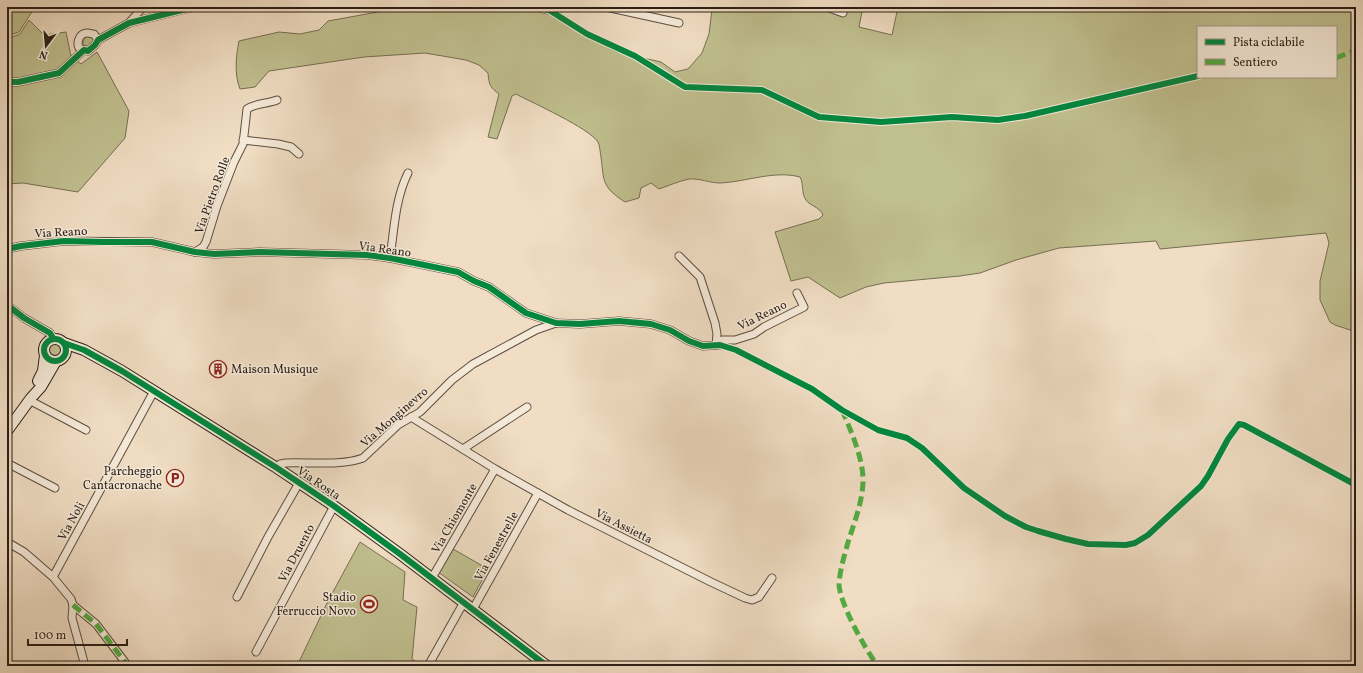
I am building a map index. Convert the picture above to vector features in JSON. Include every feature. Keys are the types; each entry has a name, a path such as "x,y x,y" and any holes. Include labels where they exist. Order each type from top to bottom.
{"street":[{"path":"129,23 143,7"},
{"path":"157,7 162,14"},
{"path":"98,40 94,34 87,33 81,35 77,44 79,48 88,51 98,40 129,23 194,7"},
{"path":"536,7 549,10 566,7"},
{"path":"606,7 679,23"},
{"path":"827,7 842,13"},
{"path":"7,82 18,82 59,73 84,50"},
{"name":"Via Pietro Rolle","path":"195,252 204,247 217,206 234,162 243,144 248,110 253,106 268,104 277,100"},
{"path":"243,140 291,147 299,154"},
{"name":"Via Reano","path":"390,258 400,194 408,174"},
{"name":"Via Reano","path":"7,249 64,241 152,242 195,252 214,254 259,252 367,255 390,258 458,272 489,287 526,313 556,323 580,324 619,321 651,324 670,330 689,341 703,346 716,344 720,345 722,340 735,340 754,334 764,327 804,307 797,293"},
{"path":"679,256 700,277 717,334 716,344"},
{"path":"7,305 24,318 50,333 53,338"},
{"name":"Via Monginevro","path":"277,468 280,464 286,462 344,462 363,458 382,438 398,425 420,412 452,380 473,364 536,330 556,323"},
{"path":"30,399 42,371 45,355 45,344 53,338 64,342 66,346 66,354 62,359 56,361 50,360 45,355"},
{"name":"Via Rosta","path":"64,342 84,350 154,390 334,506 548,666"},
{"name":"Via Rosta","path":"66,354 83,354 96,357"},
{"path":"7,431 30,399 41,387 56,361"},
{"name":"Via Noli","path":"53,577 154,390"},
{"path":"30,399 86,430"},
{"path":"463,450 527,408"},
{"name":"Via Assietta","path":"411,417 463,450 538,493 620,537 745,598 752,600 759,597 772,578"},
{"path":"7,463 56,488"},
{"name":"Via Chiomonte","path":"432,578 495,469"},
{"path":"237,597 299,483"},
{"name":"Via Fenestrelle","path":"473,609 538,493"},
{"name":"Via Druento","path":"256,652 334,506"},
{"path":"7,542 24,552 53,577 71,599 73,605 72,618 84,666"},
{"path":"428,666 464,602"},
{"path":"73,605 96,624 128,666"}],"shaded area":[{"path":"7,7 35,7 19,32 7,36"},
{"path":"405,7 528,7 547,12 593,40 617,52 661,62 675,72 688,69 702,53 709,34 712,9 709,7 863,7 859,27 892,35 898,7 1356,7 1356,332 1330,322 1320,300 1320,281 1329,243 1326,233 1160,249 1156,241 1059,248 1016,260 980,273 884,283 866,287 840,298 808,277 791,281 775,232 819,219 823,215 820,210 806,200 800,177 780,175 720,183 689,179 659,189 651,183 641,188 639,198 625,202 617,197 608,188 604,178 599,145 593,136 573,123 516,94 512,96 497,139 488,137 499,94 490,85 488,73 479,65 466,60 425,53 364,57 269,71 255,87 240,89 236,65 239,41 279,32 300,34 319,30 328,21"},
{"path":"29,20 44,35 66,32 71,56 81,64 97,52 129,111 125,138 78,192 23,183 7,184 7,39 20,34"},
{"path":"90,35 96,40 88,47 83,44 83,41 84,37"},
{"path":"53,344 57,344 61,350 57,356 53,356 49,352 49,348"},
{"name":"Stadio Ferruccio Novo","path":"360,542 405,572 403,600 417,607 412,659 421,665 297,666 328,601"},
{"path":"453,549 488,569 473,597 438,572"}],"marked path":[{"path":"1337,58 1356,50"},
{"path":"842,410 859,455 863,474 863,483 860,504 840,573 840,592 848,614 860,638 878,666"},
{"path":"73,605 96,624 128,666"}],"cycle path":[{"path":"7,82 18,82 59,73 84,50 88,51 98,40 129,23 194,7"},
{"path":"536,7 549,10 587,34 635,56 685,87 762,90 819,117 881,122 952,117 998,120 1025,116 1197,76"},
{"path":"7,249 64,241 152,242 195,252 214,254 259,252 367,255 390,258 458,272 489,287 526,313 556,323 580,324 619,321 651,324 670,330 689,341 703,346 720,345 736,350 812,389 842,410 878,430 907,438 922,448 964,488 1005,516 1026,527 1088,544 1126,545 1135,543 1148,535 1201,486 1228,439 1239,424 1244,425 1356,485"},
{"path":"7,305 24,318 50,333 53,338"},
{"path":"55,339 63,342 66,350 63,358 55,361 47,358 44,350 47,342 55,339"},
{"path":"64,343 84,350 122,371 277,468 334,506 400,554 547,666"}],"place":[{"name":"Maison Musique","path":"218,369"},
{"name":"Parcheggio Cantacronache","path":"175,478"},
{"name":"Stadio Ferruccio Novo","path":"369,604"}]}
